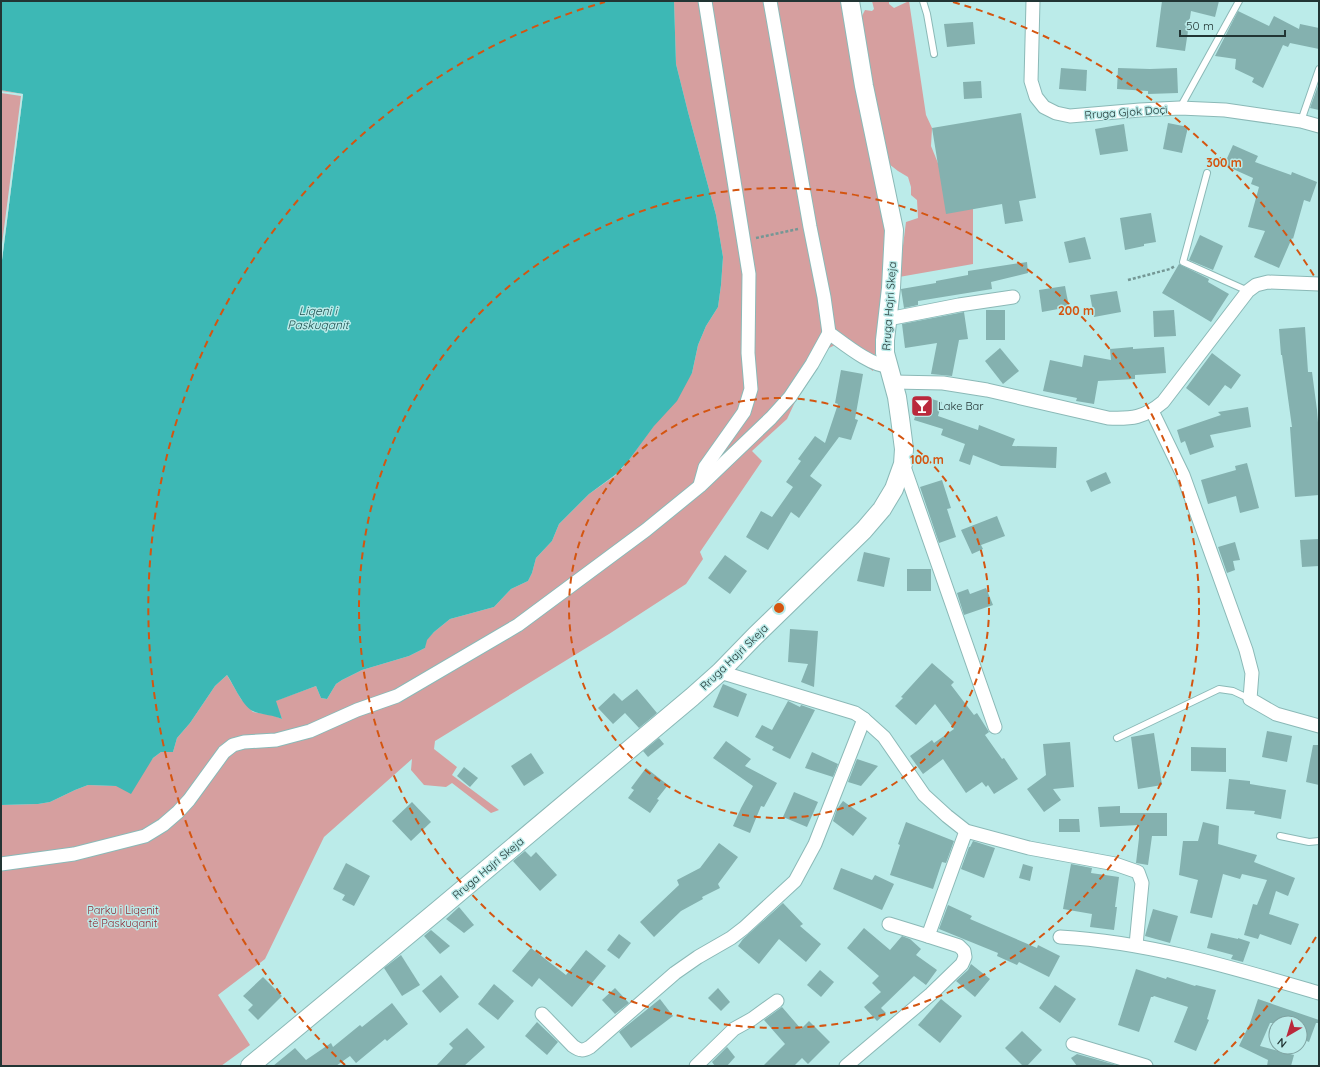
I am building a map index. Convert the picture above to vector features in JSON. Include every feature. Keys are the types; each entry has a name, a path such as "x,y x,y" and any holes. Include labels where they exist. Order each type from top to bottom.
{"street":[{"path":"700,486 705,467 744,412 751,389 748,353 749,274 705,1"},
{"path":"1,864 74,854 145,836 163,825 178,812 189,800 224,752 233,745 244,742 276,740 310,730 356,710 397,696 501,636 530,617 646,530 700,486 766,423 790,397 812,364 828,333 824,297 810,227 770,1"},
{"name":"Rruga Hajri Skeja","path":"250,1066 437,911 720,672 864,530 882,509 894,489 902,464 904,448 897,397 885,370 885,340 891,288 894,230 864,86 850,1"},
{"name":"Rruga Gjok Doçi","path":"1033,1 1031,81 1036,97 1044,107 1056,113 1070,116 1180,108 1225,110 1301,121 1319,126"},
{"path":"828,333 850,349 885,370 943,383 987,390 1108,418 1124,419 1141,416 1152,411 1168,396 1248,291 1256,285 1268,282 1319,284"},
{"path":"888,319 959,305 1013,297"},
{"path":"1152,411 1183,475 1246,650 1252,672 1250,699 1276,714 1319,726"},
{"path":"902,464 995,728"},
{"path":"720,672 843,708 855,713 864,719 884,738 924,795 946,816 966,831 1029,848 1115,864 1138,872 1142,883 1136,945"},
{"path":"542,1014 573,1046 578,1050 584,1051 675,973 698,956 735,935 783,893 795,881 815,844 864,719"},
{"path":"928,936 966,831"},
{"path":"846,1066 932,994 962,964 965,957 964,951 959,946 889,924"},
{"path":"1060,937 1136,945 1196,958 1319,993"},
{"path":"696,1066 734,1029 752,1019 777,1001"},
{"path":"1073,1044 1146,1066"}],"lane":[{"path":"923,1 927,14 934,54"},
{"path":"1180,108 1239,1"},
{"path":"1301,121 1319,69"},
{"path":"1207,173 1182,262 1248,291"},
{"path":"1117,738 1219,689 1233,691 1250,699"},
{"path":"1280,836 1309,842 1319,841"}],"path":[{"path":"744,241 810,227"},
{"path":"1128,280 1170,269 1182,262"}],"green space":[{"name":"Parku i Liqenit të Paskuqanit","path":"674,1 843,1 887,235 882,311 873,371 835,345 825,350 805,381 787,419 752,451 762,461 700,552 703,559 686,584 609,634 435,741 434,749 457,767 452,775 499,810 491,813 452,783 446,787 424,785 411,770 412,759 324,837 265,959 218,995 250,1045 221,1066 1,1066 1,805 38,804 50,802 88,785 116,786 144,770 153,758 161,752 173,752 177,738 190,723 215,686 227,675 241,699 253,712 272,715 282,719 275,701 316,686 321,698 327,699 336,684 342,680 362,670 409,656 425,648 426,640 450,619 494,607 511,589 528,581 536,558 552,541 559,524 589,494 616,475 629,460 692,373 698,345 706,326 718,307 723,257 716,215 676,64"},
{"path":"872,1 889,1 889,4 894,8 909,1 926,115 932,128 931,146 953,200 973,206 973,264 899,277 906,222 918,218 917,200 911,195 911,187 908,177 889,164 871,82 861,18 865,10 872,11 874,9"},
{"path":"1,90 23,94 1,268"}],"water":[{"name":"Liqeni i Paskuqanit","path":"1,1 674,1 676,64 716,215 723,257 718,307 706,326 698,345 692,373 677,401 654,426 629,460 615,475 589,494 559,524 552,541 536,558 528,581 511,589 494,607 450,619 427,640 425,648 409,656 362,670 342,680 336,684 327,699 321,698 316,686 276,701 282,719 251,710 243,701 227,675 215,686 190,723 177,738 173,752 161,752 153,758 131,794 116,786 88,785 50,802 38,804 1,805 1,268 23,94 1,90"}],"pier":[{"path":"1,91 23,94 1,268 1,252 21,96 1,93"}],"building":[{"path":"1162,1 1219,1 1215,17 1191,11 1185,51 1156,47"},
{"path":"1238,11 1269,26 1274,16 1299,29 1300,24 1319,28 1319,49 1290,43 1288,47 1283,45 1263,88 1252,82 1254,78 1235,69 1236,59 1215,56"},
{"path":"973,22 975,44 947,47 944,24"},
{"path":"1061,68 1087,70 1086,91 1059,89"},
{"path":"1118,68 1177,68 1178,93 1148,94 1148,91 1117,89"},
{"path":"981,81 982,98 964,99 963,82"},
{"path":"1319,83 1319,110 1310,108"},
{"path":"1021,113 1036,198 1019,201 1023,221 1005,224 1002,204 946,214 932,128"},
{"path":"1168,123 1188,127 1182,153 1163,149"},
{"path":"1124,124 1128,151 1100,155 1095,129"},
{"path":"1233,145 1258,156 1255,162 1291,175 1292,172 1317,182 1310,202 1304,200 1293,239 1292,238 1279,268 1254,257 1265,231 1248,227 1259,187 1251,184 1253,178 1224,165"},
{"path":"1151,213 1156,242 1125,250 1120,218"},
{"path":"1200,235 1223,246 1213,270 1189,260"},
{"path":"1085,237 1091,259 1069,263 1064,242"},
{"path":"1027,262 1028,273 991,282 992,289 918,301 918,305 904,308 901,289 936,283 936,281 968,275 968,271"},
{"path":"1179,264 1209,279 1208,282 1229,294 1211,322 1162,293"},
{"path":"1065,286 1069,307 1042,312 1039,290"},
{"path":"1117,291 1121,312 1094,317 1090,295"},
{"path":"986,310 1005,310 1005,340 986,340"},
{"path":"1174,310 1176,336 1154,337 1153,311"},
{"path":"964,312 968,339 959,340 952,376 931,374 937,343 905,348 902,324"},
{"path":"1305,327 1308,372 1312,372 1317,410 1319,435 1319,495 1295,497 1290,427 1292,427 1281,355 1279,329"},
{"path":"1133,347 1133,349 1164,347 1166,373 1135,375 1135,379 1098,381 1094,404 1076,401 1077,398 1043,391 1050,360 1082,367 1084,355 1111,360 1110,349"},
{"path":"1000,348 1019,371 1003,384 985,361"},
{"path":"1212,353 1241,375 1231,389 1225,385 1209,406 1186,388"},
{"path":"841,370 863,374 855,419 858,420 851,440 839,437 810,476 822,485 799,518 791,512 768,550 746,537 761,511 772,517 793,487 786,482 801,461 798,459 815,436 825,443 838,404 835,403"},
{"path":"921,396 942,402 938,416 978,430 979,425 1015,439 1012,446 1057,447 1056,468 1001,466 973,455 970,465 959,461 965,444 941,435 943,429 914,420"},
{"path":"1248,407 1251,427 1210,435 1214,447 1190,455 1185,441 1181,443 1177,430 1221,415 1218,412"},
{"path":"1247,463 1259,508 1240,513 1236,496 1208,504 1201,480 1236,470 1235,466"},
{"path":"1106,472 1111,483 1091,492 1086,481"},
{"path":"942,480 951,508 947,509 956,537 939,543 920,487"},
{"path":"997,516 1005,536 981,545 983,549 972,554 961,530"},
{"path":"1319,539 1319,566 1302,567 1300,540"},
{"path":"1235,542 1240,560 1233,561 1235,570 1227,573 1218,547"},
{"path":"864,552 890,558 884,587 857,581"},
{"path":"725,555 747,571 730,594 708,578"},
{"path":"907,569 931,569 931,591 907,591"},
{"path":"986,588 993,605 964,615 957,593 968,589 970,594"},
{"path":"790,629 818,631 814,687 801,682 808,664 788,662"},
{"path":"932,663 954,682 951,685 974,715 977,713 989,732 985,735 1002,759 1004,758 1018,779 994,794 988,785 986,787 982,782 966,793 943,759 923,774 910,756 932,740 934,743 954,729 935,704 916,725 895,706 903,698 901,697"},
{"path":"723,684 747,694 738,717 713,707"},
{"path":"637,689 657,713 639,728 625,713 613,724 598,708 614,693 622,701"},
{"path":"788,701 800,707 801,705 815,710 790,759 772,750 774,747 755,737 762,725 772,730"},
{"path":"1267,731 1292,736 1287,762 1262,757"},
{"path":"1154,733 1162,785 1138,789 1131,737"},
{"path":"659,738 664,744 648,757 643,751"},
{"path":"726,741 751,759 745,766 777,783 764,807 761,806 750,833 733,826 753,786 713,758"},
{"path":"1070,742 1074,787 1053,789 1061,800 1044,812 1027,789 1046,775 1043,744"},
{"path":"1313,745 1319,745 1319,785 1306,782"},
{"path":"1191,747 1226,748 1226,772 1191,771"},
{"path":"812,752 838,764 833,777 805,768"},
{"path":"531,753 544,773 524,786 511,766"},
{"path":"857,759 878,766 861,786 848,782"},
{"path":"464,767 478,778 470,787 457,776"},
{"path":"646,768 668,785 657,799 659,800 650,813 628,798 634,790 631,788"},
{"path":"1229,779 1250,781 1250,784 1286,790 1281,819 1254,814 1255,811 1226,809"},
{"path":"794,792 818,802 807,827 783,817"},
{"path":"843,801 867,818 853,836 833,821 837,809"},
{"path":"412,802 431,822 411,841 392,821"},
{"path":"1120,806 1120,813 1167,813 1167,836 1152,836 1148,865 1136,863 1139,825 1100,827 1098,807"},
{"path":"1059,819 1079,819 1080,832 1059,832"},
{"path":"906,822 954,841 946,863 942,862 933,889 890,875 900,845 898,844"},
{"path":"1203,822 1219,826 1218,844 1257,855 1254,862 1295,878 1288,896 1276,891 1269,914 1299,924 1291,945 1260,934 1258,939 1244,935 1253,904 1257,905 1267,880 1242,874 1240,879 1223,874 1212,918 1190,913 1198,880 1179,875 1183,841 1198,841"},
{"path":"973,841 995,848 984,878 961,869 969,847"},
{"path":"719,843 738,857 718,884 720,888 702,897 703,899 681,911 654,937 640,922 679,885 677,880 700,868"},
{"path":"525,851 531,857 536,852 557,875 540,891 513,861"},
{"path":"346,863 370,876 354,906 342,900 345,895 333,889"},
{"path":"1023,864 1033,867 1030,881 1019,878"},
{"path":"1071,864 1092,868 1091,873 1119,877 1114,930 1090,927 1092,914 1063,909"},
{"path":"841,868 872,880 875,875 894,884 882,910 833,889"},
{"path":"783,903 803,924 800,926 821,944 806,962 779,939 759,964 738,946 743,939"},
{"path":"948,905 972,916 970,919 1037,948 1038,945 1060,956 1049,977 1019,962 1017,965 997,956 998,953 939,929"},
{"path":"459,907 474,925 464,933 446,919"},
{"path":"1153,909 1178,916 1170,943 1145,936"},
{"path":"864,928 890,950 902,936 910,939 921,949 916,955 937,970 926,985 914,976 881,1008 886,1013 877,1021 864,1007 881,992 872,983 879,976 847,948"},
{"path":"431,930 450,946 440,954 424,936"},
{"path":"1211,933 1250,942 1243,962 1231,959 1233,955 1207,948"},
{"path":"619,934 631,943 619,959 607,950"},
{"path":"531,948 566,975 586,950 606,966 572,1007 539,978 532,987 512,971"},
{"path":"401,955 420,985 402,996 384,968"},
{"path":"971,964 990,979 975,997 956,981 968,970"},
{"path":"1136,969 1166,979 1167,977 1195,986 1216,990 1207,1019 1209,1020 1196,1051 1174,1042 1188,1007 1154,996 1151,997 1139,1032 1118,1025"},
{"path":"820,970 834,982 821,997 807,985"},
{"path":"441,975 459,997 440,1013 422,991"},
{"path":"263,977 282,996 258,1020 248,1010 253,1005 243,996"},
{"path":"494,984 514,1001 498,1020 478,1004"},
{"path":"1055,985 1076,999 1060,1023 1039,1008"},
{"path":"615,988 629,1003 615,1014 602,1000"},
{"path":"718,988 730,1002 721,1011 708,998"},
{"path":"660,999 673,1016 631,1048 619,1032"},
{"path":"941,999 962,1016 940,1043 918,1025"},
{"path":"1258,999 1304,1015 1268,1015 1268,1028 1260,1046 1268,1048 1268,1055 1294,1055 1291,1066 1267,1066 1268,1060 1239,1046 1250,1023"},
{"path":"392,1003 408,1024 387,1041 385,1039 356,1063 350,1056 336,1066 273,1066 295,1048 306,1060 331,1043 333,1047 360,1025 362,1027"},
{"path":"782,1007 801,1029 809,1021 830,1042 808,1064 802,1058 794,1066 763,1066 785,1044 764,1020"},
{"path":"1308,1016 1319,1020 1319,1023 1316,1023 1309,1042"},
{"path":"537,1022 558,1042 547,1055 525,1036"},
{"path":"467,1028 485,1047 464,1066 436,1066 453,1048 449,1044"},
{"path":"1022,1031 1042,1050 1027,1066 1023,1066 1005,1048"},
{"path":"727,1047 735,1057 727,1066 715,1066 712,1062"},
{"path":"1077,1054 1116,1066 1077,1066 1071,1058"}],"place":[{"name":"Lake Bar","path":"922,406"}]}
